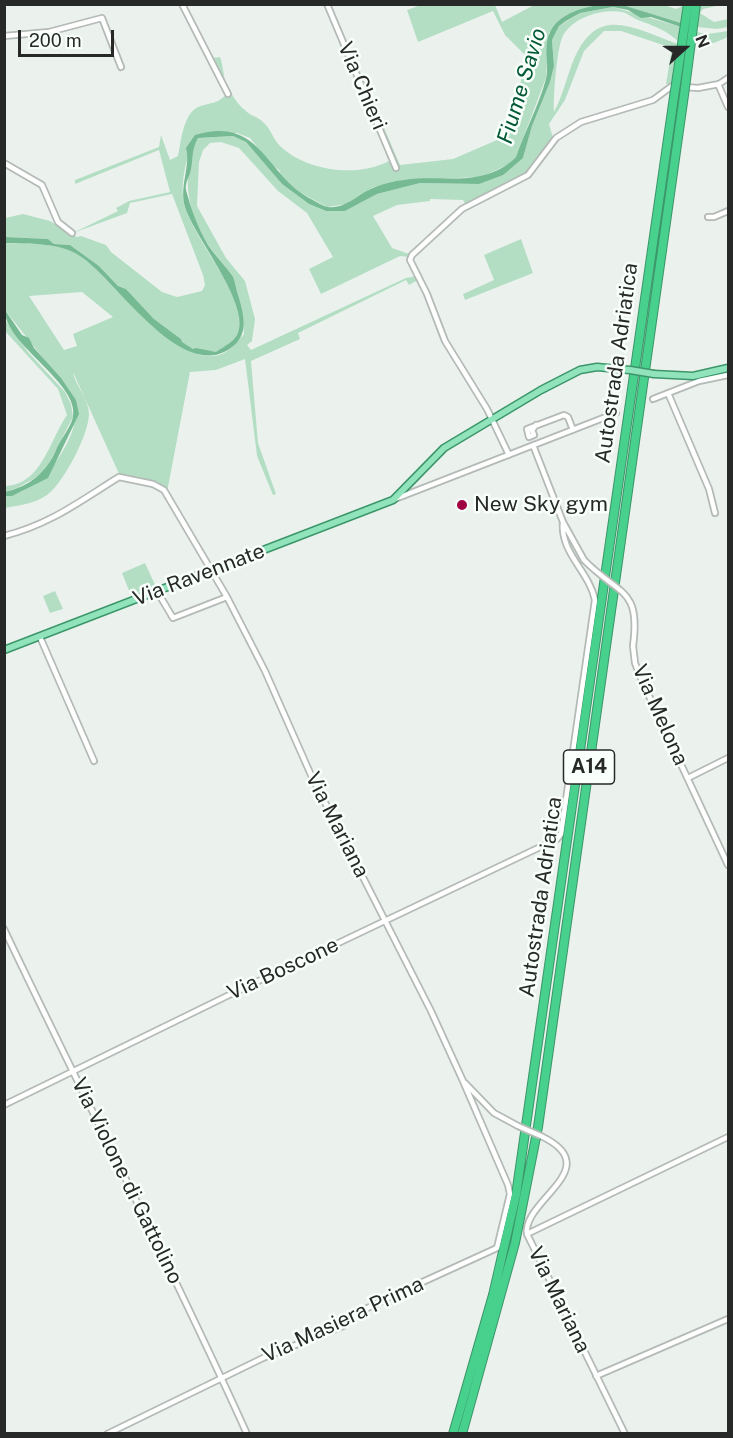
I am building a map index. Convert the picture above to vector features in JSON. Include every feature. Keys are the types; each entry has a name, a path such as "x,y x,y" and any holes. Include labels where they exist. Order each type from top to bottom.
{"highway":[{"name":"Autostrada Adriatica","path":"453,1434 493,1296 516,1195 688,4"},
{"name":"Autostrada Adriatica","path":"462,1434 514,1243 538,1127 696,4"}],"main road":[{"name":"Via Ravennate","path":"4,650 393,500 444,448 580,370 597,367 693,376 729,368"}],"street":[{"path":"182,4 228,94"},
{"name":"Via Chieri","path":"327,4 396,168"},
{"path":"4,36 49,32 102,18 121,67"},
{"path":"509,455 493,419 444,341 410,260 412,255 462,209 528,175 556,138 581,122 653,100 672,86 689,88 718,84 729,78"},
{"path":"718,84 729,107"},
{"path":"4,163 42,185 58,222 72,233"},
{"path":"708,216 714,218 729,212"},
{"path":"652,399 699,381 729,375"},
{"path":"668,393 709,489 715,513"},
{"name":"Via Ravennate","path":"393,500 616,413"},
{"path":"536,425 564,415 568,417 573,430"},
{"name":"Via Melona","path":"533,445 562,522 584,560 625,594 632,604 636,623 633,646 635,663 729,866"},
{"name":"Via Mariana","path":"4,536 44,523 68,511 119,477 153,484 164,490 227,597 265,671 311,775 431,1011 510,1194"},
{"path":"409,486 420,490"},
{"name":"Via Boscone","path":"4,1105 149,1033 552,843 561,834 595,600 593,588 570,556 562,531 562,522"},
{"path":"157,591 173,618 227,597"},
{"path":"39,637 94,761"},
{"path":"688,778 729,758"},
{"name":"Via Violone di Gattolino","path":"4,929 247,1434"},
{"name":"Via Mariana","path":"463,1081 494,1113 559,1147 566,1165 565,1174 528,1221 527,1234 625,1434"},
{"path":"527,1234 729,1137"},
{"name":"Via Masiera Prima","path":"107,1434 221,1377 343,1326 356,1314 381,1301 497,1248 500,1245 510,1194"},
{"path":"528,1221 534,1228 539,1228"},
{"path":"596,1376 729,1319"}],"shaded area":[{"path":"619,4 681,23 681,27 651,17 641,18 628,10 613,7 580,13 559,26 552,40 554,66 550,82 532,126 523,158 503,175 479,184 420,183 377,194 345,211 326,211 309,204 282,184 246,142 233,136 198,138 186,190 204,239 233,277 244,320 242,335 232,347 224,352 205,355 186,350 166,338 94,267 72,251 44,245 5,243 5,237 48,239 54,244 70,245 99,266 118,286 126,289 154,319 182,342 193,349 216,352 235,338 240,323 230,290 190,220 185,207 183,191 187,162 186,148 195,135 217,131 234,133 249,140 296,189 328,207 341,206 373,188 392,182 477,177 490,173 504,167 516,157 543,89 547,74 547,42 557,23 576,11 598,5"},
{"path":"325,5 331,5 400,165 453,159 504,137 513,120 526,56 505,35 493,11 418,42 407,10 421,5 495,5 502,22 534,5 604,5 567,17 549,33 546,78 516,157 509,164 482,177 404,180 374,187 347,204 327,207 299,192 283,178 279,170 271,165 250,138 237,133 195,135 184,173 183,198 195,230 229,287 237,305 240,322 235,338 216,352 193,349 181,342 181,339 154,319 126,289 118,286 99,266 70,245 54,244 48,239 5,237 5,218 23,214 50,221 77,237 81,236 106,245 111,252 162,292 177,297 202,291 205,285 203,275 172,194 130,203 127,213 73,233 118,211 116,208 129,201 170,192 159,150 75,184 75,180 159,147 161,135 170,160 178,156 189,116 198,107 217,101 227,93 210,64 213,58 220,57 226,85 238,103 262,121 280,146 291,155 317,166 347,170 376,166 389,161 385,146"},
{"path":"619,5 664,5 676,9 684,5 681,23"},
{"path":"700,5 721,5 703,9 700,13 714,22 728,19 728,27 717,29 697,27"},
{"path":"613,7 681,27 679,42 660,29 622,12 596,13 579,20 566,31 560,44 554,112 581,45 592,33 603,26 630,27 678,44 672,85 666,84 672,48 621,31 604,31 584,51 565,100 549,124 553,138 529,173 466,205 463,200 430,199 430,201 397,205 373,216 392,248 409,254 409,257 400,256 321,294 309,269 333,257 307,213 278,191 239,148 221,142 210,143 203,150 199,162 197,206 226,258 245,281 255,319 252,341 247,345 251,350 406,278 416,276 418,280 409,285 406,280 298,333 300,339 251,361 258,443 276,494 273,495 257,456 245,359 216,370 190,372 167,492 159,484 120,476 73,372 87,403 89,414 85,434 74,458 60,481 47,495 32,502 5,508 5,496 33,485 57,460 73,430 76,400 5,310 5,243 44,245 73,251 94,267 164,335 183,348 202,355 223,354 244,334 239,300 231,276 201,233 191,207 188,193 189,165 198,138 233,136 246,142 282,184 309,204 326,211 345,211 377,194 420,183 479,184 523,158 554,66 552,40 559,26 580,13","holes":["82,292 113,317 73,334 77,346 64,350 29,296"]},
{"path":"728,31 728,37 714,43 695,41 696,32 708,34"},
{"path":"521,239 533,273 465,300 463,294 494,280 484,255"},
{"path":"5,310 22,335 29,338 34,348 61,378 76,400 79,414 48,478 12,496 5,496 5,492 22,486 42,472 52,458 73,417 72,404 65,391 16,336 8,323"},
{"path":"4,318 28,352 65,392 71,404 73,417 44,473 5,492 5,486 18,484 36,469 67,415 58,389 5,331"},
{"path":"145,563 157,589 132,598 122,573"},
{"path":"55,591 63,609 50,613 43,596"}],"place":[{"name":"New Sky gym","path":"462,505"}],"water label":[{"name":"Fiume Savio","path":"522,86"}]}
